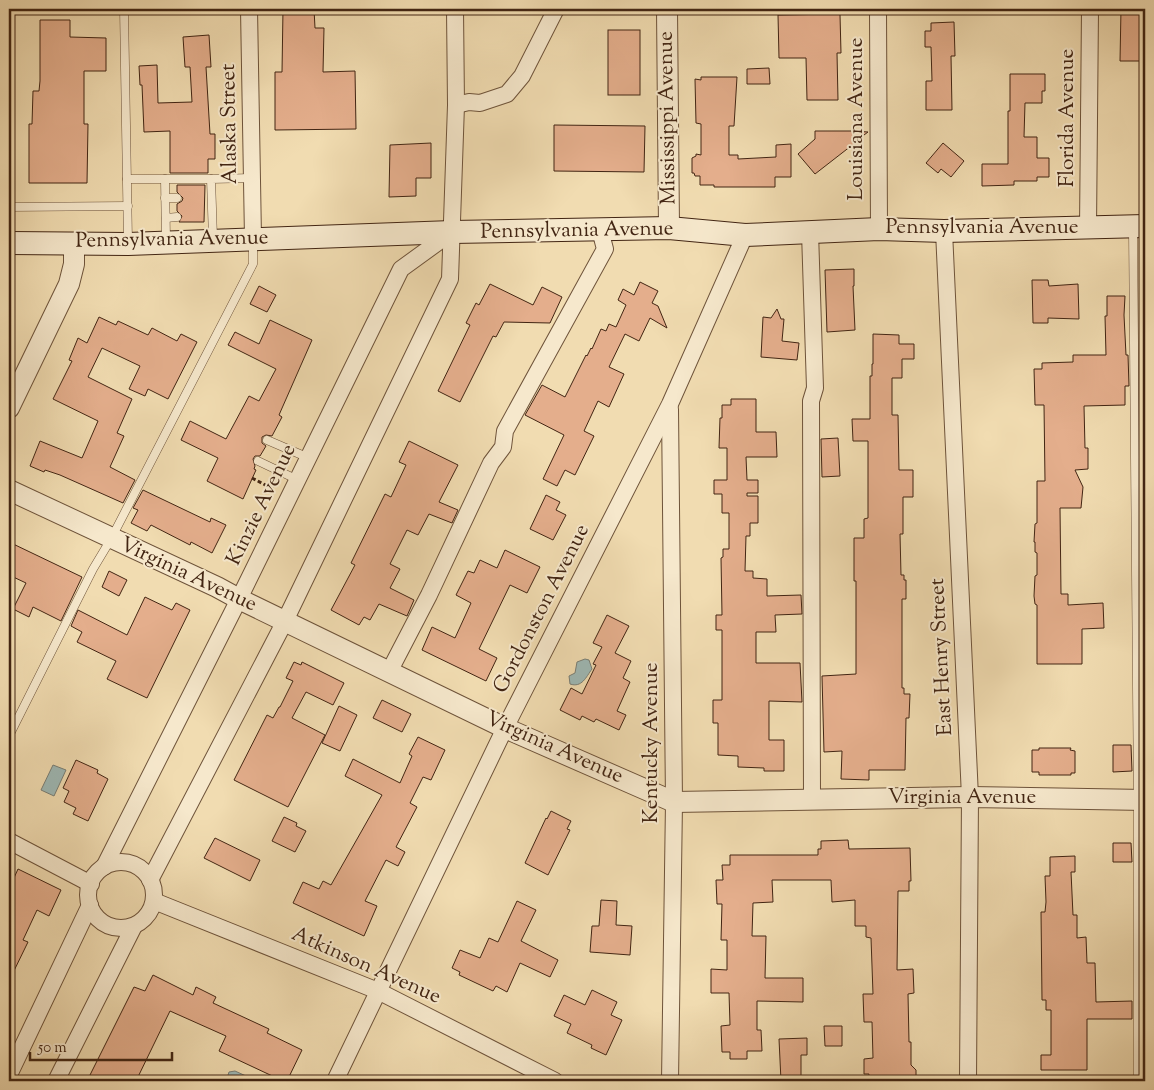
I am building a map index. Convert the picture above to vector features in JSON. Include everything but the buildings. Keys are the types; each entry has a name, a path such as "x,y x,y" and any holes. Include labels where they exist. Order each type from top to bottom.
{"main road":[{"name":"Pennsylvania Avenue","path":"9,244 128,244 452,232 669,228 745,235 879,229 944,231 1139,226"}],"street":[{"name":"Alaska Street","path":"249,9 254,238"},
{"path":"150,880 285,621 450,279 456,105 455,9"},
{"path":"456,105 469,102 480,103 507,94 522,76 556,9"},
{"name":"Mississippi Avenue","path":"667,9 669,228"},
{"name":"Louisiana Avenue","path":"878,9 879,229"},
{"name":"Florida Avenue","path":"1088,228 1090,9"},
{"path":"388,672 429,595 491,463 503,447 505,431 605,249 600,230"},
{"name":"East Henry Street","path":"944,231 970,797 968,1081"},
{"name":"Kinzie Avenue","path":"104,867 240,599 401,269 452,232"},
{"path":"810,232 814,388 811,401 812,799"},
{"name":"Gordonston Avenue","path":"335,1081 505,728 670,404 745,235"},
{"path":"9,408 70,284 74,264 74,243"},
{"name":"Kentucky Avenue","path":"670,404 674,802 670,1081"},
{"name":"Virginia Avenue","path":"9,490 217,587 505,728 674,802 970,797 1142,800"},
{"path":"9,841 91,884"},
{"path":"124,862 139,868 150,880 154,890 154,901 144,920 134,926 124,928 108,925 102,922 90,905 89,894 91,884 96,874 104,867 124,862"},
{"name":"Atkinson Avenue","path":"154,901 378,991 555,1081"},
{"path":"9,1075 90,905"},
{"path":"56,1081 134,926"}],"lane":[{"path":"124,9 128,244"},
{"path":"127,179 252,178"},
{"path":"165,179 166,242"},
{"path":"211,179 208,197 208,216 213,240"},
{"path":"165,198 177,198"},
{"path":"9,206 128,206"},
{"path":"166,218 177,217"},
{"path":"1138,1081 1142,800 1139,226"},
{"path":"9,736 93,569 112,538 253,264 254,238"},
{"path":"267,440 309,458"},
{"path":"258,461 298,480"}],"path":[{"path":"252,478 289,497"}],"water":[{"path":"585,659 589,660 592,669 581,683 570,684 569,676 575,673 577,662"},
{"path":"53,765 66,770 54,796 41,790"},
{"path":"235,1071 257,1081 226,1081 229,1072"}]}
